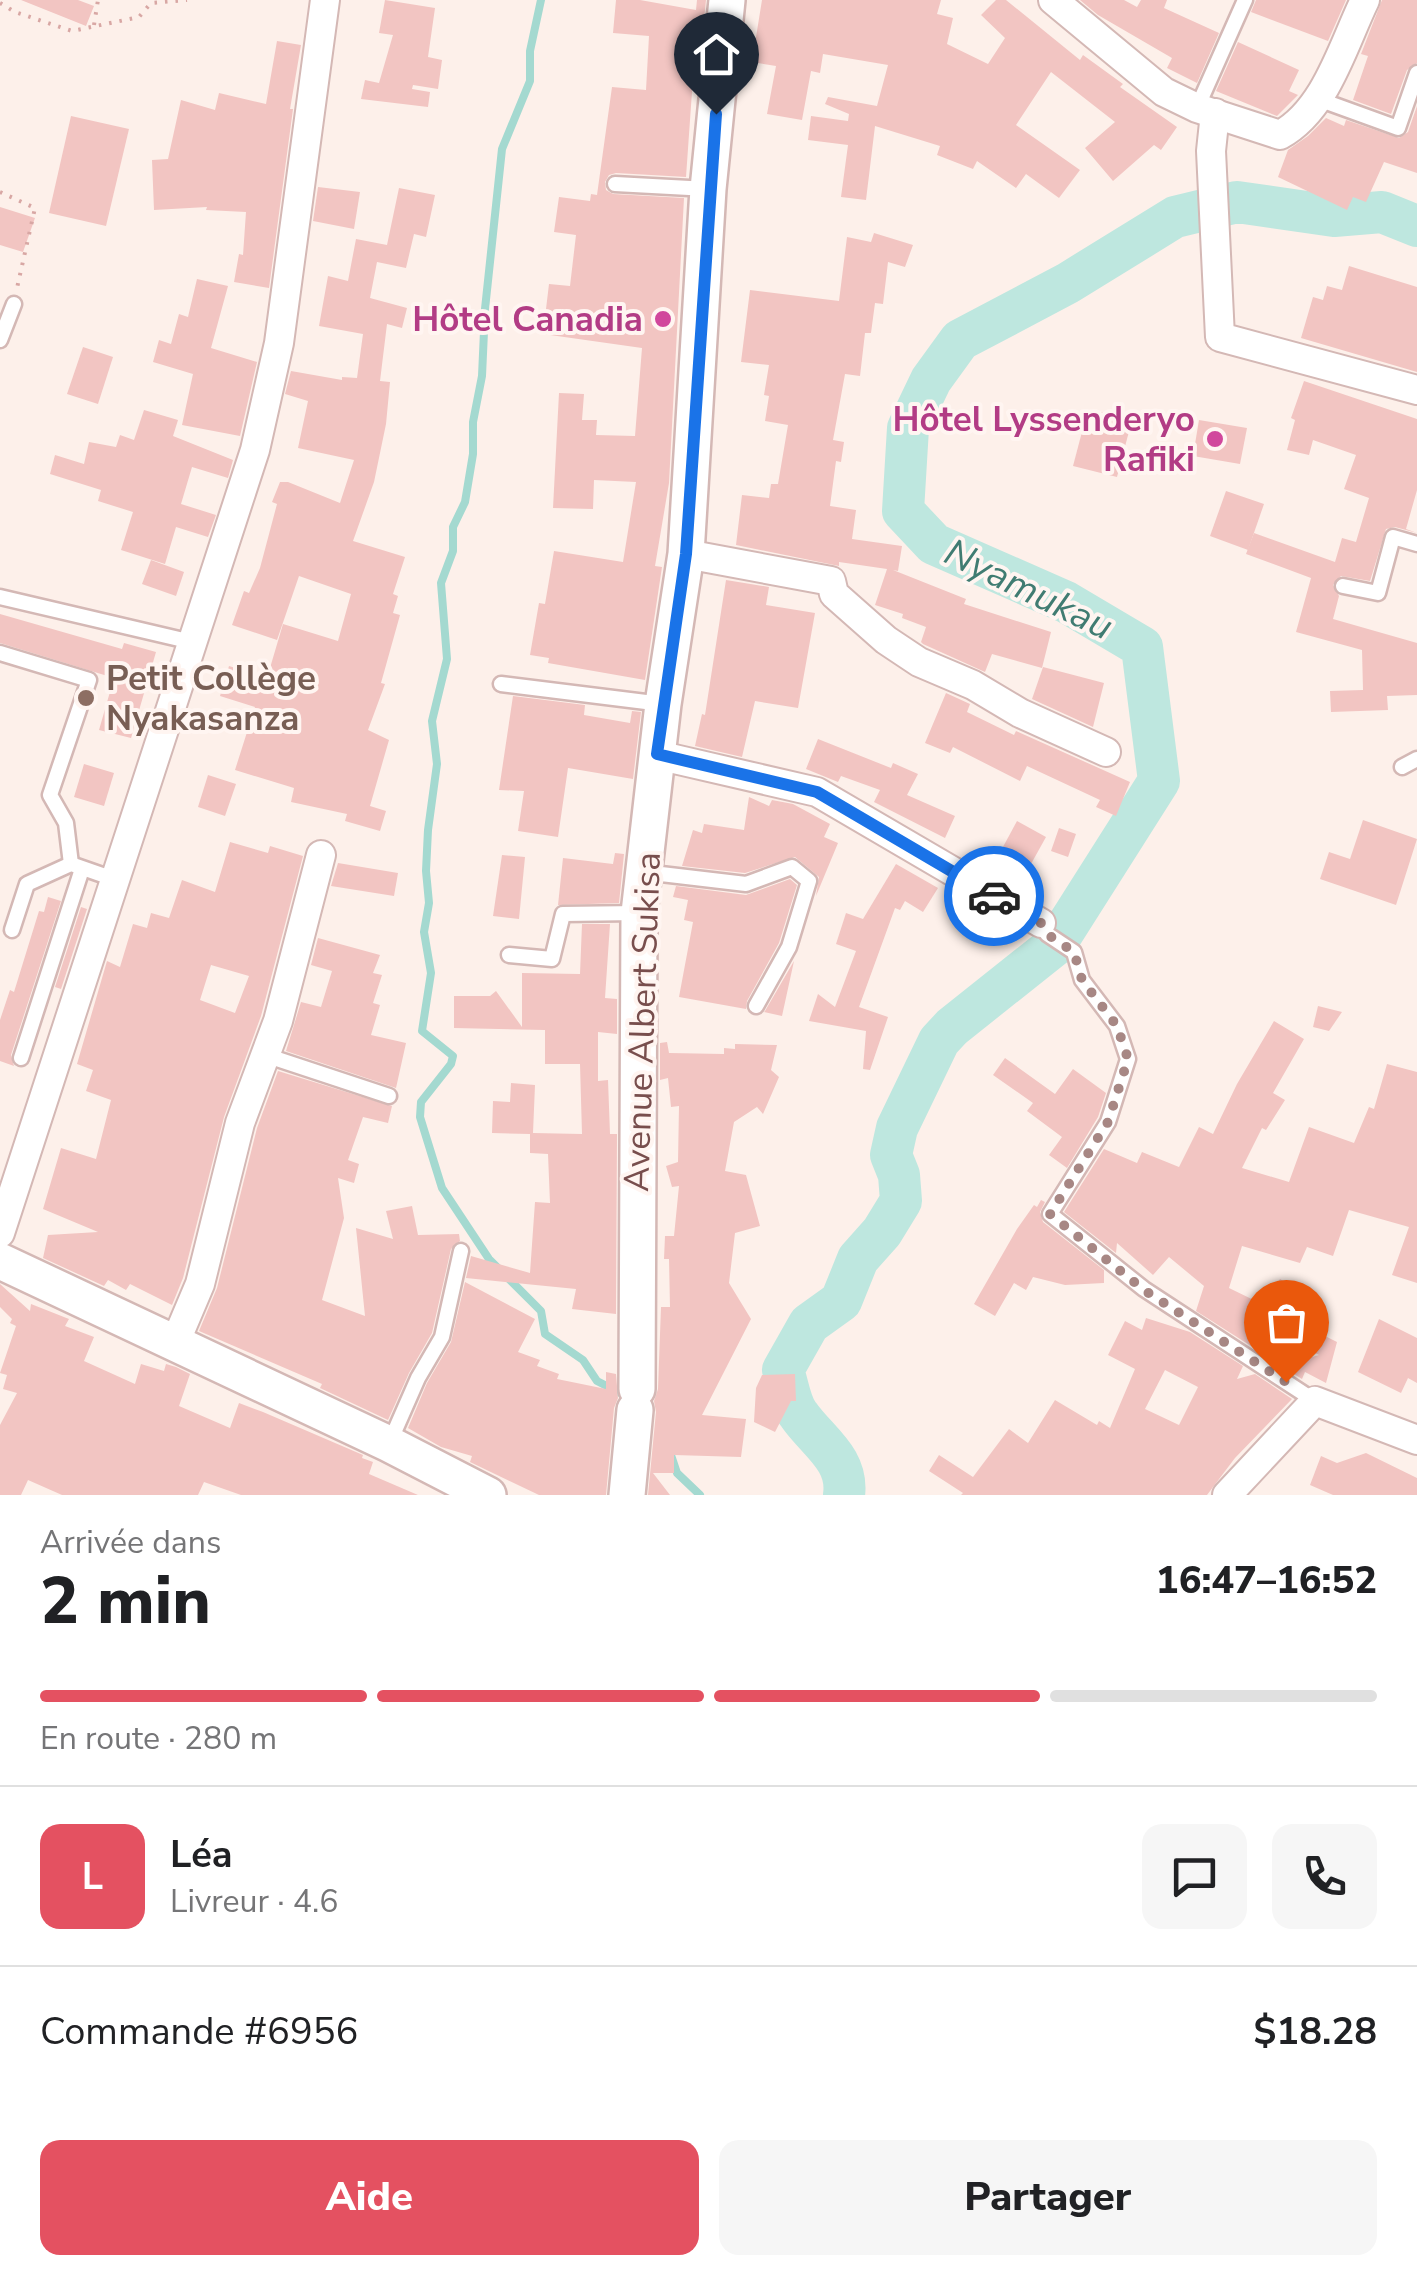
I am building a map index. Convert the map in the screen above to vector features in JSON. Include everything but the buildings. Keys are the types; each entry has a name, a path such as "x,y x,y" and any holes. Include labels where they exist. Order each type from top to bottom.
{"street":[{"path":"0,1233 255,450 279,343 325,0"},
{"name":"Avenue Albert Sukisa","path":"627,1495 636,1399 639,913 663,704 686,554 708,189 726,0"},
{"path":"1053,0 1164,92 1206,111 1280,134 1299,124 1318,99 1365,0"},
{"path":"1206,111 1220,337 1417,390"},
{"path":"686,554 832,581 834,594 886,640 919,662 974,685 1020,713 1106,752"},
{"path":"657,754 817,792 1044,929"},
{"path":"175,1344 200,1284 240,1123 278,1021 321,855"},
{"path":"0,1262 390,1444 488,1495"},
{"path":"1227,1495 1315,1401 1417,1439"}],"lane":[{"path":"1206,111 1245,0"},
{"path":"1318,99 1398,128 1417,73"},
{"path":"615,184 708,189"},
{"path":"0,340 14,304"},
{"path":"1342,586 1378,593 1394,537 1417,544"},
{"path":"0,597 192,642"},
{"path":"0,653 89,680 50,796 66,823 76,867 22,1058"},
{"path":"501,684 663,704"},
{"path":"1402,768 1417,759"},
{"path":"12,930 27,884 76,867 114,880"},
{"path":"644,872 746,884 792,867 809,882 789,947 756,1006"},
{"path":"509,955 552,959 563,914 639,913"},
{"path":"1044,929 1074,952 1082,980 1117,1026 1128,1059 1108,1122 1050,1214 1144,1290 1315,1401"},
{"path":"265,1054 389,1096"},
{"path":"390,1444 418,1378 442,1336 462,1251"}],"path":[{"path":"94,26 98,0"},
{"path":"0,3 72,31 139,17 151,3 187,0"},
{"path":"0,192 35,208 14,304"}],"waterway":[{"path":"541,0 530,51 530,81 502,149 482,376 473,422 473,454 465,502 453,527 453,551 441,583 447,659 432,721 437,764 428,830 429,903 424,932 431,973 422,1031 453,1056 421,1102 420,1117 442,1188 489,1259 541,1311 545,1334 583,1360 597,1381 630,1398"},
{"name":"Nyamukau","path":"844,1495 842,1471 796,1410 783,1370 809,1324 841,1301 858,1259 882,1232 901,1201 899,1175 891,1155 897,1128 939,1041 1055,945 1159,781 1142,647 1066,602 934,544 903,511 908,428 931,380 960,340 1068,283 1175,217 1237,202 1334,216 1382,212 1417,226"},
{"path":"671,1455 677,1473 700,1495"}],"way so far":[{"path":"994,896 1041,923 1047,934 1074,952 1082,980 1117,1026 1128,1059 1108,1122 1050,1214 1144,1290 1286,1382"}],"place":[{"name":"Hôtel Canadia","path":"663,319"},
{"name":"Hôtel Lyssenderyo Rafiki","path":"1215,439"},
{"name":"Petit Collège Nyakasanza","path":"86,698"}],"route":[{"path":"716,114 686,554 657,754 817,792 994,896"}]}
